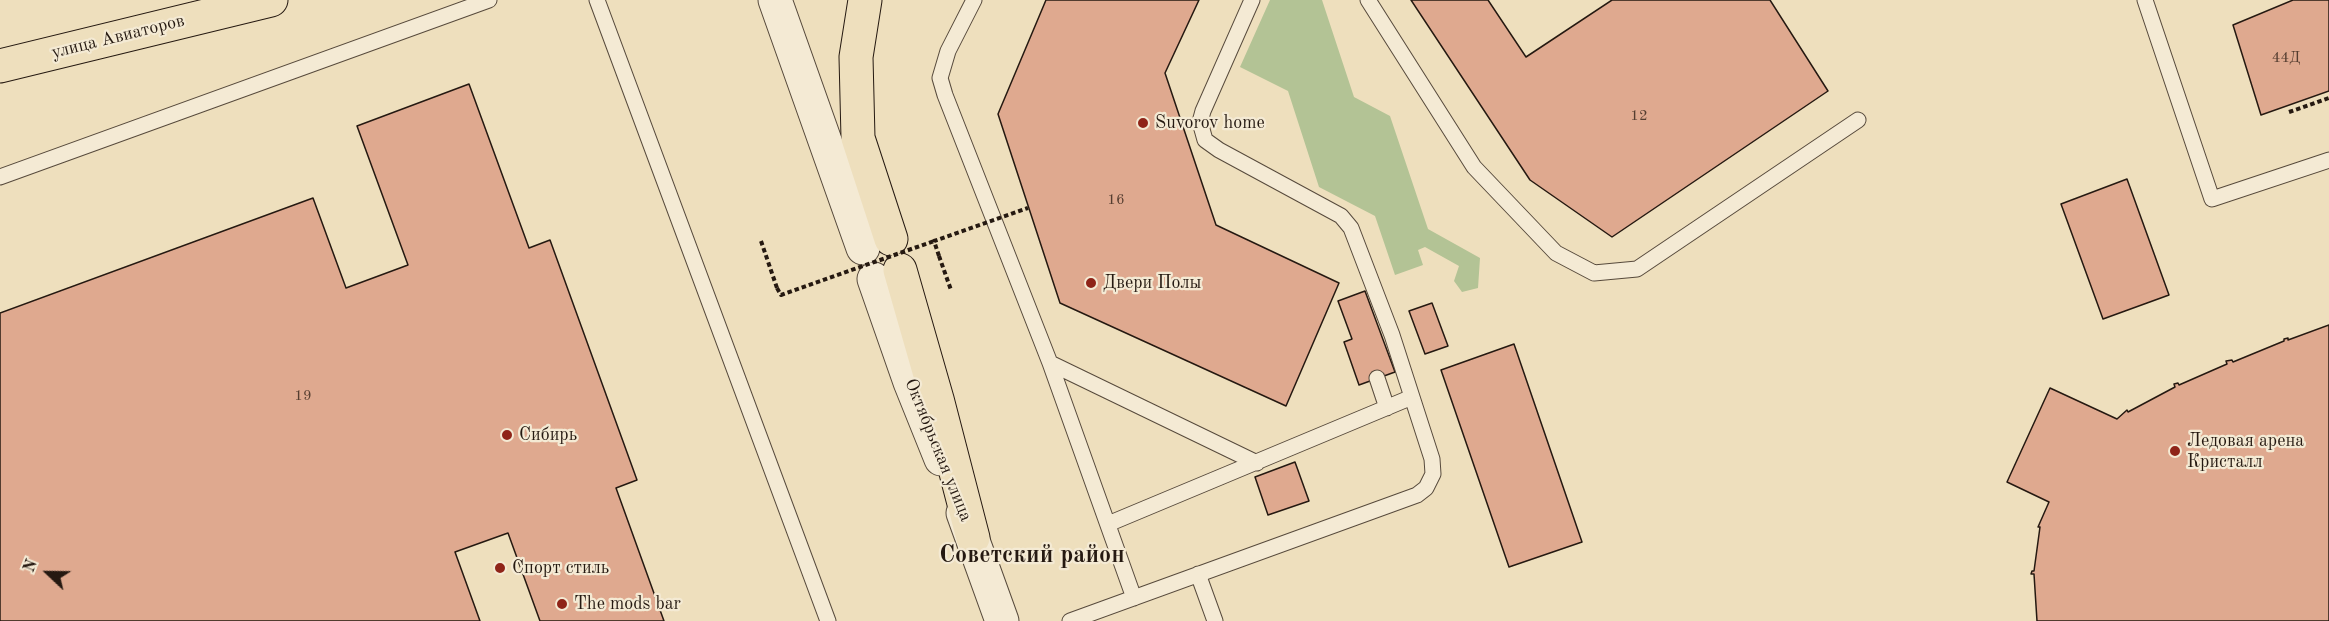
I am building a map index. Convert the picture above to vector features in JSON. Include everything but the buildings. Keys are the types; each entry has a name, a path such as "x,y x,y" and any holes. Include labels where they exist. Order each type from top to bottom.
{"main road":[{"name":"улица Авиаторов","path":"0,66 199,8 271,0"},
{"path":"865,0 856,57 858,138 877,243"},
{"path":"887,274 938,399 973,537"}],"street":[{"path":"775,0 877,243"},
{"name":"Октябрьская улица","path":"973,537 1002,621"}],"lane":[{"path":"0,177 489,0"},
{"path":"597,0 828,621"},
{"path":"974,0 948,51 940,78 1050,363 1134,598"},
{"path":"1070,621 1417,495 1426,488 1433,474 1432,459 1392,335 1351,228 1341,216 1218,150 1205,140 1200,122 1203,111 1252,0"},
{"path":"1368,0 1474,167 1556,253 1594,273 1637,269 1858,120"},
{"path":"2145,0 2212,199 2329,160"},
{"path":"1050,363 1257,463"},
{"path":"1377,378 1387,408"},
{"path":"1108,524 1412,397"},
{"path":"1198,574 1215,621"}],"path":[{"path":"2289,112 2329,98"},
{"path":"761,241 781,296 1028,208"},
{"path":"934,241 951,290"}],"green space":[{"path":"1270,0 1322,0 1354,97 1390,116 1428,229 1480,258 1478,288 1462,292 1454,281 1459,266 1425,247 1418,250 1423,265 1395,275 1375,216 1319,187 1288,91 1240,67"}],"place":[{"name":"Suvorov home","path":"1143,123"},
{"name":"Двери Полы","path":"1091,283"},
{"name":"Сибирь","path":"507,435"},
{"name":"Ледовая арена Кристалл","path":"2175,451"},
{"name":"Спорт стиль","path":"500,568"},
{"name":"The mods bar","path":"562,604"}],"district":[{"name":"Советский район","path":"1032,556"}]}
